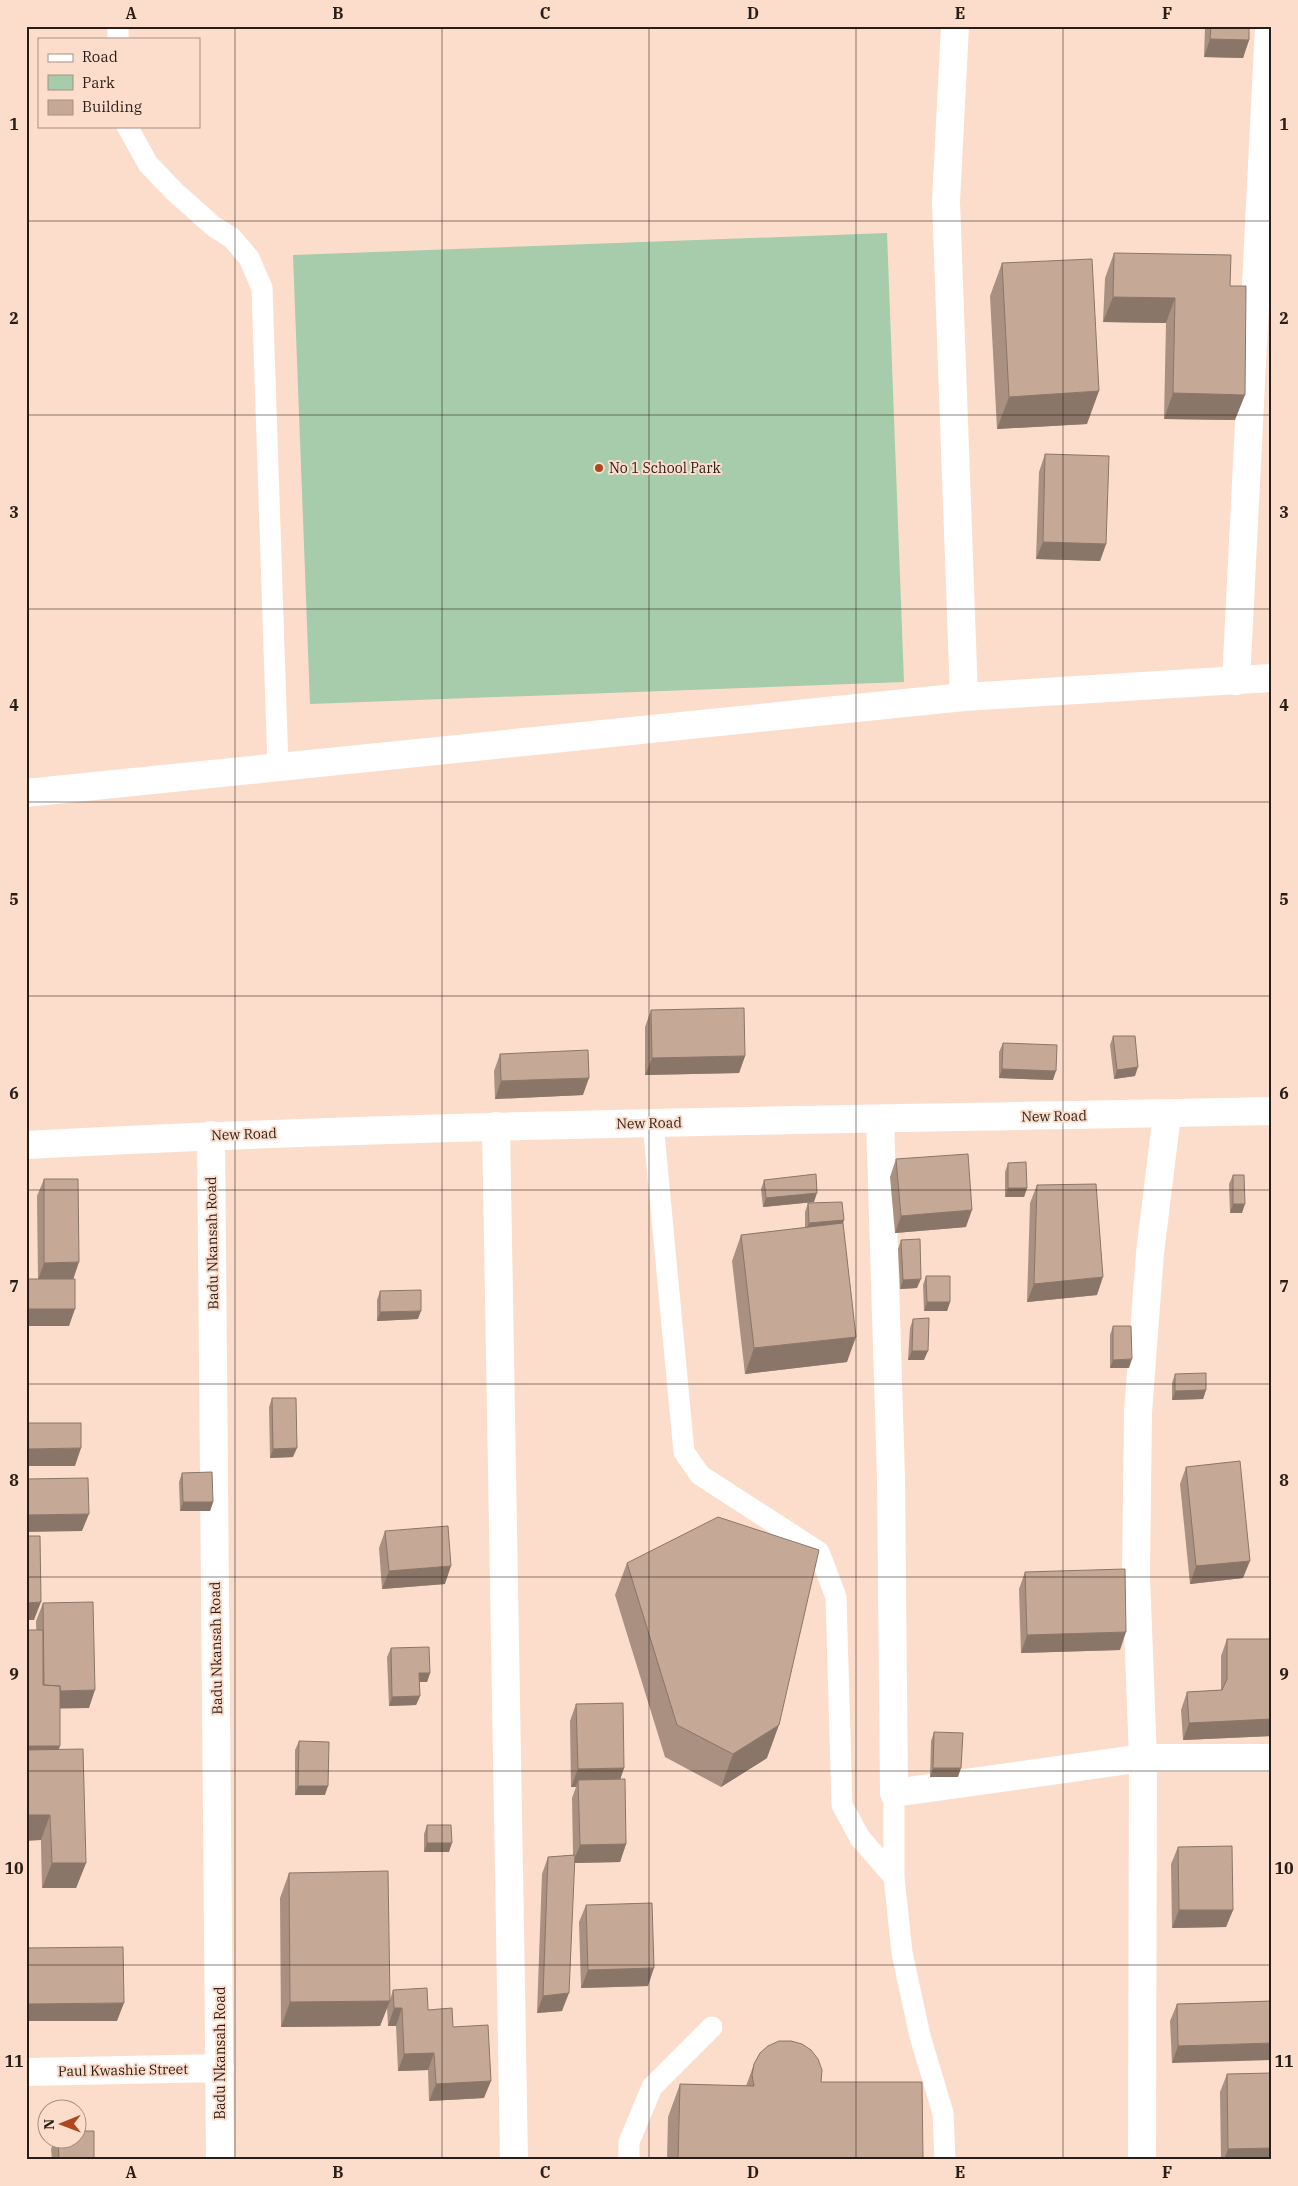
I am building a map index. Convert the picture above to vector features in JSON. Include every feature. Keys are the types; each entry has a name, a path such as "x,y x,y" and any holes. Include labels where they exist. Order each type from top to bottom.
{"street":[{"path":"955,26 946,201 964,697"},
{"path":"1236,681 1268,26"},
{"path":"26,793 964,697 1272,678"},
{"name":"New Road","path":"26,1145 211,1135 496,1126 1272,1111"},
{"path":"1142,2160 1143,1758 1136,1576 1138,1412 1150,1253 1167,1114"},
{"path":"880,1119 891,1478 894,1793 1143,1758 1272,1758"},
{"path":"496,1126 514,2160"},
{"name":"Badu Nkansah Road","path":"211,1135 220,2160"},
{"name":"Paul Kwashie Street","path":"26,2072 220,2068"}],"lane":[{"path":"128,128 148,164 213,226 232,238 249,258 262,288 278,767"},
{"path":"653,1123 684,1452 700,1475 819,1552 836,1597 842,1805 860,1838 894,1877"},
{"path":"894,1793 894,1877 904,1962 920,2036 943,2113 945,2160"},
{"path":"629,2160 629,2142 652,2087 712,2027"}],"green space":[{"name":"No 1 School Park","path":"887,233 904,682 310,704 293,255"}],"building":[{"path":"1211,26 1249,26 1249,40 1210,39"},
{"path":"1114,253 1231,255 1230,286 1246,286 1245,395 1173,393 1175,298 1113,297"},
{"path":"1092,259 1099,391 1009,397 1002,263"},
{"path":"1045,454 1109,456 1106,544 1043,542"},
{"path":"744,1008 745,1056 652,1058 651,1010"},
{"path":"1113,1036 1135,1036 1138,1067 1117,1070"},
{"path":"1003,1043 1057,1045 1056,1071 1002,1069"},
{"path":"588,1050 589,1078 501,1081 500,1054"},
{"path":"968,1154 972,1210 901,1216 896,1159"},
{"path":"1026,1162 1027,1188 1008,1188 1008,1163"},
{"path":"816,1174 817,1193 766,1198 764,1180"},
{"path":"1233,1175 1244,1175 1245,1204 1233,1204"},
{"path":"44,1179 78,1179 79,1262 44,1263"},
{"path":"1096,1184 1103,1277 1034,1284 1037,1185"},
{"path":"842,1202 844,1220 809,1223 808,1203"},
{"path":"843,1223 856,1337 754,1348 741,1235"},
{"path":"920,1239 921,1279 903,1280 901,1240"},
{"path":"926,1276 950,1276 950,1302 927,1302"},
{"path":"26,1279 75,1279 75,1309 26,1309"},
{"path":"421,1290 421,1311 380,1312 380,1291"},
{"path":"929,1318 928,1351 912,1351 913,1319"},
{"path":"1113,1326 1131,1326 1132,1359 1113,1360"},
{"path":"1206,1373 1206,1390 1175,1391 1175,1374"},
{"path":"272,1398 296,1398 297,1448 273,1449"},
{"path":"26,1423 81,1423 81,1448 26,1449"},
{"path":"1240,1461 1250,1561 1196,1566 1186,1467"},
{"path":"212,1472 213,1502 183,1502 182,1473"},
{"path":"88,1478 89,1514 26,1515 26,1479"},
{"path":"718,1517 819,1550 779,1725 733,1754 677,1725 627,1563"},
{"path":"448,1526 451,1566 389,1571 385,1531"},
{"path":"26,1536 40,1536 41,1602 26,1603"},
{"path":"1125,1569 1126,1632 1027,1635 1025,1572"},
{"path":"93,1602 95,1690 60,1691 60,1686 44,1685 43,1603"},
{"path":"26,1630 43,1630 43,1685 60,1686 60,1746 26,1746"},
{"path":"1227,1639 1272,1639 1272,1719 1189,1723 1187,1692 1222,1690 1227,1679"},
{"path":"429,1647 430,1673 419,1673 420,1696 392,1697 391,1648"},
{"path":"623,1703 624,1768 578,1769 576,1704"},
{"path":"934,1732 963,1733 961,1768 933,1768"},
{"path":"299,1741 329,1742 328,1786 298,1786"},
{"path":"83,1749 86,1863 52,1863 50,1815 26,1815 26,1750"},
{"path":"625,1779 626,1844 580,1845 578,1780"},
{"path":"427,1825 451,1825 452,1843 427,1843"},
{"path":"1232,1846 1233,1910 1179,1910 1178,1847"},
{"path":"575,1855 569,1993 543,1996 548,1857"},
{"path":"388,1871 390,2001 290,2002 289,1873"},
{"path":"652,1903 654,1968 588,1970 586,1905"},
{"path":"123,1947 124,2003 26,2004 26,1948"},
{"path":"427,1988 428,2010 452,2008 453,2027 488,2025 491,2081 436,2084 434,2053 404,2054 402,2008 394,2008 393,1990"},
{"path":"1272,2001 1272,2043 1178,2046 1177,2004"},
{"path":"779,2041 791,2041 802,2044 811,2050 818,2059 822,2070 821,2082 922,2082 923,2160 678,2160 680,2084 754,2086 752,2075 754,2064 760,2053 768,2046"},
{"path":"1272,2073 1272,2148 1228,2149 1227,2074"},
{"path":"88,2131 94,2131 94,2160 59,2160 58,2148 88,2148"}],"place":[{"name":"No 1 School Park","path":"599,468"}]}
